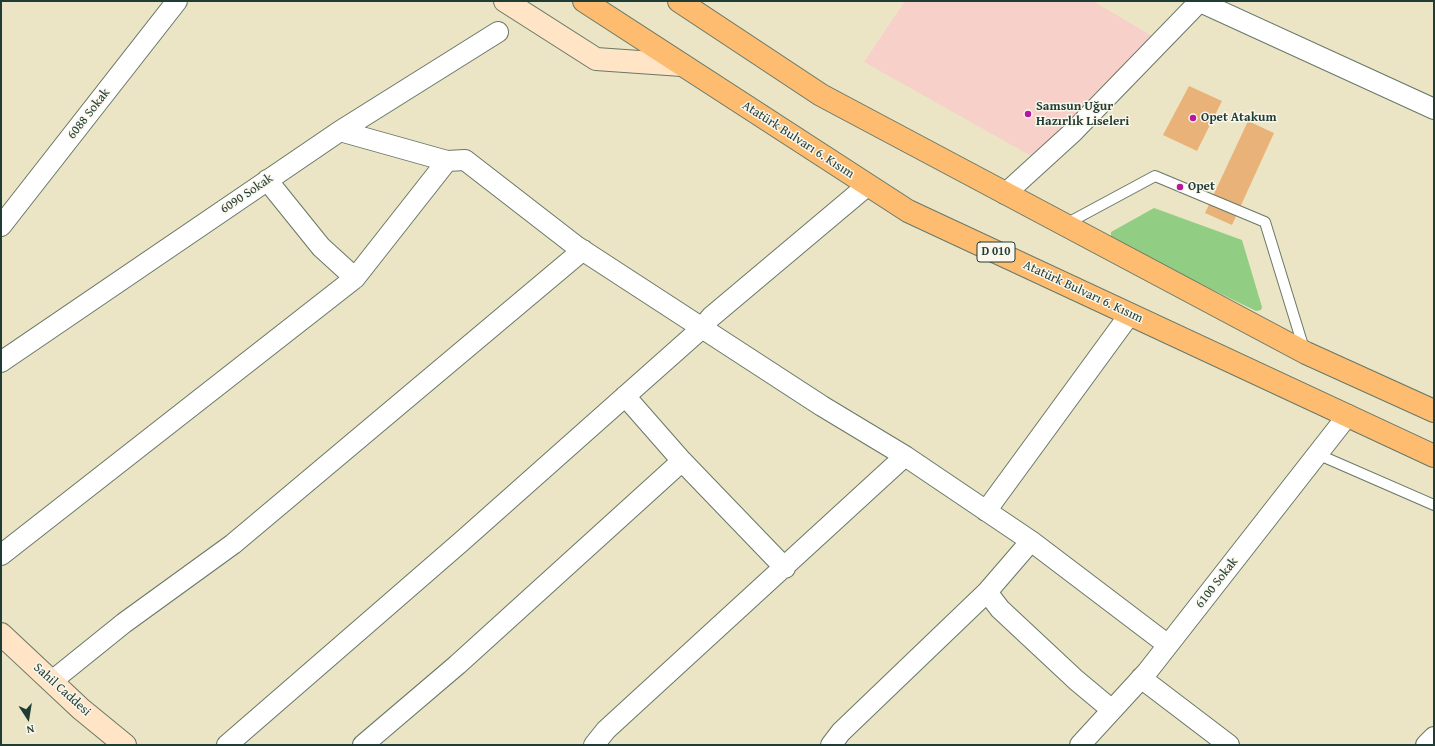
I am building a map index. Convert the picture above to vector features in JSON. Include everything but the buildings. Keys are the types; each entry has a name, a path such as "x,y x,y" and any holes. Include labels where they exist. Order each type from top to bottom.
{"highway":[{"name":"Atatürk Bulvarı 6. Kısım","path":"584,1 908,211 1434,456"},
{"path":"679,1 821,95 1005,194 1306,353 1432,405"}],"street":[{"name":"6088 Sokak","path":"1,226 177,1"},
{"path":"505,1 596,60 682,65"},
{"path":"1005,194 1073,132 1199,1 1434,109"},
{"name":"6090 Sokak","path":"1,362 340,131 498,32"},
{"path":"340,131 447,161 465,160 583,250 822,406 905,456 1031,541 1168,645"},
{"path":"1,555 355,278 447,161"},
{"path":"267,180 321,247 355,278"},
{"path":"227,745 461,542 702,328 711,317 868,185"},
{"path":"52,681 124,623 233,544 583,250"},
{"path":"986,511 1130,314"},
{"path":"625,396 682,461 784,568"},
{"name":"6100 Sokak","path":"1080,745 1141,678 1168,645 1348,415"},
{"path":"594,745 606,730 905,456"},
{"path":"363,745 457,666 682,461"},
{"path":"831,745 841,732 987,592 1031,541"},
{"path":"987,592 1000,609 1076,680 1112,710"},
{"name":"Sahil Caddesi","path":"1,634 124,745"},
{"path":"1141,678 1216,741"},
{"path":"1426,745 1434,737"}],"lane":[{"path":"1064,225 1155,176 1265,222 1306,353"},
{"path":"1317,454 1434,505"}],"shaded area":[{"name":"Samsun Uğur Hazırlık Liseleri","path":"905,1 1093,1 1167,45 1049,166 864,62"}],"green space":[{"path":"1154,208 1242,240 1262,307 1261,310 1256,311 1113,241 1111,232"}],"place":[{"name":"Samsun Uğur Hazırlık Liseleri","path":"1028,114"},
{"name":"Opet Atakum","path":"1193,118"},
{"name":"Opet","path":"1180,187"}]}
